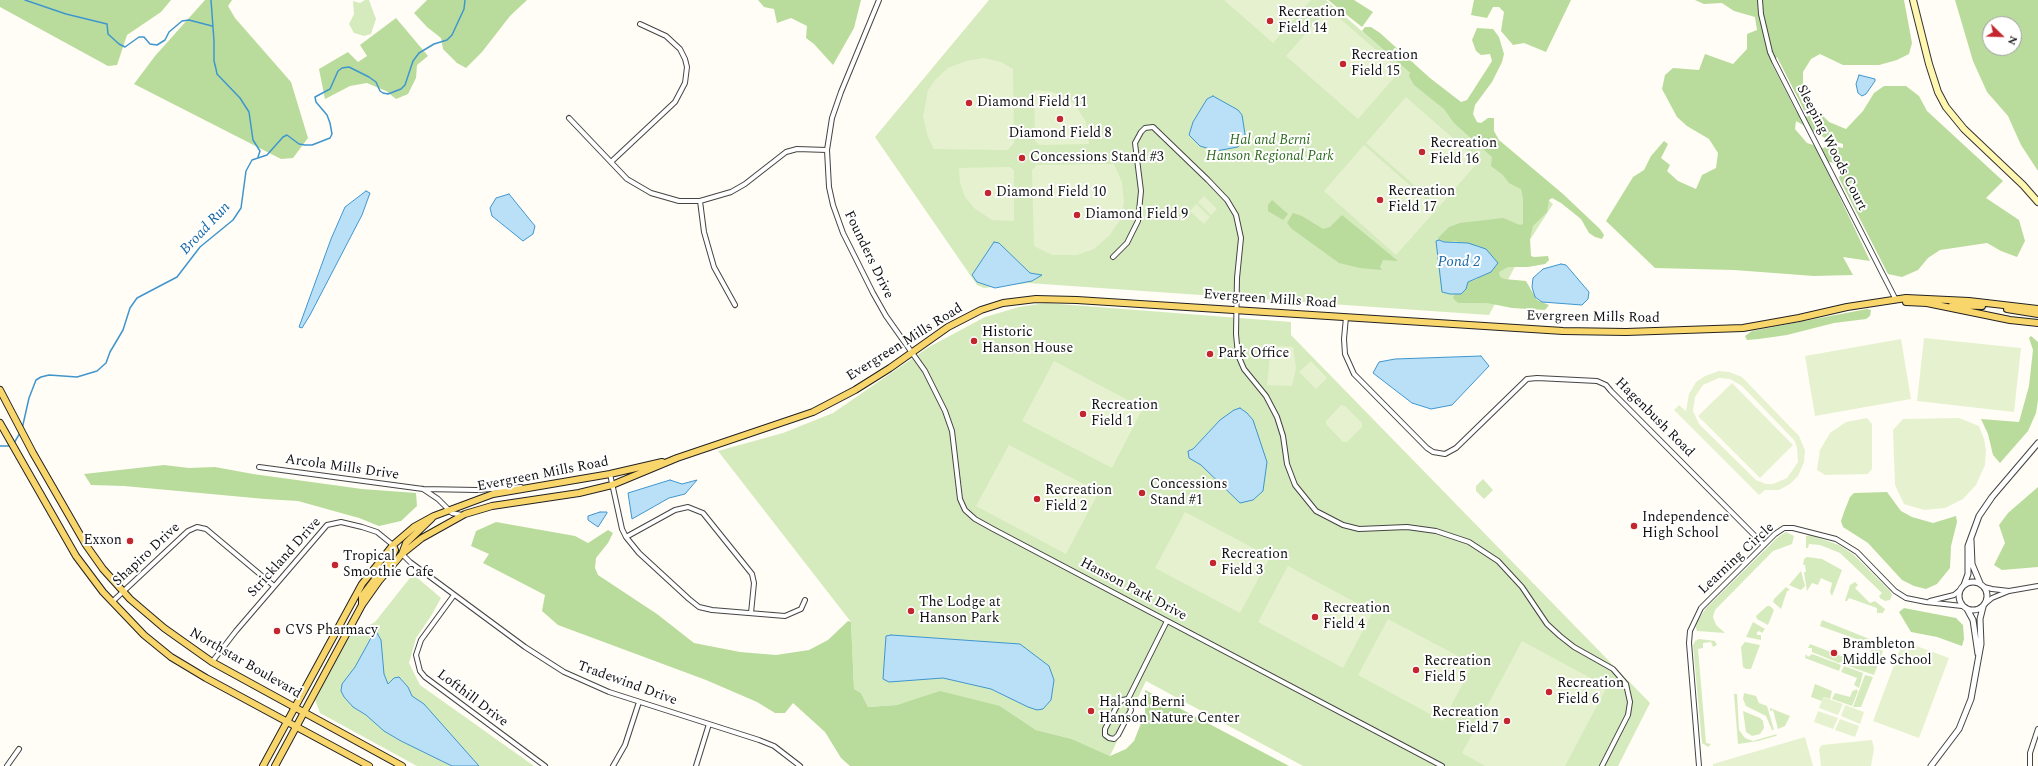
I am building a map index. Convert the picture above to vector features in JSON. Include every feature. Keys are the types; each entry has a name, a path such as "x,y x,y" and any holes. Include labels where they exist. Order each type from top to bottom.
{"main road":[{"path":"1913,0 1928,64 1938,92 1946,107 1964,128 2023,185 2038,202"},
{"name":"Evergreen Mills Road","path":"275,766 362,606 379,581 402,554 422,538 465,514 492,506 579,493 612,485 677,458 813,412 855,390 948,327 971,315 1003,303 1026,300 1078,300 1563,331 1626,332 1744,328 1847,307 1919,298 1963,300 2038,309"},
{"name":"Evergreen Mills Road","path":"1896,300 1944,306 2010,320 2038,323"},
{"path":"1944,306 1974,305 2038,314"},
{"name":"Northstar Boulevard","path":"0,390 33,453 86,545 103,569 123,592 164,628 212,662 402,766"},
{"name":"Northstar Boulevard","path":"0,423 68,546 112,602 144,635 171,657 206,678 369,766"},
{"name":"Evergreen Mills Road","path":"263,766 362,584 394,545 414,527 434,516 493,494 610,474 677,458"},
{"path":"402,554 406,543 427,525 434,516"},
{"path":"362,606 362,596 392,558 395,550 394,545"}],"street":[{"name":"Founders Drive","path":"879,0 841,92 832,118 827,150 829,188 833,205 843,233 886,316 912,352"},
{"name":"Sleeping Woods Court","path":"1760,0 1761,14 1774,61 1874,258 1893,291 1896,300"},
{"path":"611,162 675,102 685,83 687,67 680,49 666,36 640,24"},
{"path":"569,118 627,179 651,193 679,201 700,201 711,199 738,189 786,152 797,149 827,150"},
{"path":"1113,257 1127,243 1138,221 1141,190 1134,143 1145,128 1153,127 1208,180 1227,200 1236,214 1241,238 1237,278 1236,345 1241,363 1272,406 1283,436 1287,464 1292,479 1303,496 1316,511 1332,521 1359,529 1398,527 1423,528 1446,533 1469,542 1490,555 1505,568 1522,587 1547,624 1574,647 1618,673 1628,689 1629,709 1625,724 1602,766"},
{"path":"700,201 704,229 714,267 735,305"},
{"name":"Hagenbush Road","path":"1346,317 1344,339 1345,354 1348,365 1354,374 1427,448 1433,452 1445,454 1456,448 1527,379 1537,378 1597,381 1606,385 1764,545"},
{"name":"Hanson Park Drive","path":"912,352 925,371 945,411 952,431 960,498 967,512 993,529 1442,766"},
{"path":"1979,655 1973,620 1959,598 1968,574 1968,546 1976,523 1985,506 2037,446"},
{"name":"Arcola Mills Drive","path":"258,467 423,489 478,490 552,484"},
{"path":"610,474 622,529 626,537 639,553 689,599 699,606 712,610 785,616 801,609 805,600"},
{"path":"423,489 456,514 465,514"},
{"path":"626,537 675,510 688,507 703,513 752,574 754,583 751,613"},
{"name":"Strickland Drive","path":"212,662 274,586 324,528 331,523 341,522 371,530 382,535 394,545"},
{"name":"Shapiro Drive","path":"112,602 188,532 197,527 206,529 274,586"},
{"name":"Learning Circle","path":"1699,766 1689,643 1690,631 1701,608 1780,531 1793,528 1836,539 1857,552 1899,594 1906,598 1965,607"},
{"path":"1931,766 1949,743 1966,714 1974,686 1981,644 1980,619 1988,594 1972,564 1971,540"},
{"name":"Tradewind Drive","path":"402,554 454,595 544,660 586,682 639,702 774,746 800,766"},
{"path":"1962,587 1972,582 1992,589 2009,591"},
{"path":"1965,607 1975,611 1985,605 1992,598 2009,591 2038,586"},
{"name":"Learning Circle","path":"1926,602 1954,595 1962,587"},
{"name":"Lofthill Drive","path":"454,595 421,640 416,655 420,671 425,677 545,766"},
{"path":"1128,699 1122,700 1114,710 1105,729 1105,735 1108,738 1114,738 1118,735 1130,710 1128,699 1166,621"},
{"path":"613,766 625,745 639,702"},
{"path":"696,766 709,724"},
{"path":"2030,766 2030,753 2038,729"},
{"path":"7,766 19,749"},
{"path":"792,766 795,762"}],"green space":[{"path":"0,0 171,0 161,12 127,35 117,65 108,66 0,7"},
{"path":"205,0 232,0 228,6 235,18 291,82 308,138 293,158 281,159 134,84 155,56"},
{"path":"365,0 369,0 376,19 371,34 364,36 354,33 349,24 354,14 353,1 360,3"},
{"path":"427,0 527,0 510,16 482,52 466,68 457,63 443,49 441,38 427,27 414,13"},
{"path":"758,0 861,0 854,28 833,65 814,44 806,38 807,26 791,18 777,23 774,9 764,7"},
{"name":"Hal and Berni Hanson Regional Park","path":"989,0 1326,0 1402,66 1553,204 1526,246 1489,315 1028,283 984,288 977,285 875,137"},
{"name":"Recreation Field 14","path":"1224,0 1311,0 1273,43"},
{"path":"1328,0 1354,0 1373,12 1362,27"},
{"path":"1474,0 1571,0 1546,52 1524,43 1513,45 1501,31 1504,12 1499,7 1493,7 1487,18 1471,15"},
{"path":"1695,0 1904,0 1912,43 1909,54 1897,60 1879,65 1843,65 1820,54 1811,59 1803,72 1803,87 1808,101 1829,122 1846,129 1863,111 1874,93 1884,86 1906,86 1919,96 1927,111 2003,181 1986,198 2019,220 2025,241 2017,257 2001,251 1987,243 1940,250 1928,258 1918,270 1902,277 1888,274 1839,178 1843,166 1830,162 1824,164 1870,261 1843,257 1853,275 1814,276 1734,270 1655,268 1606,221 1633,177 1644,170 1651,156 1664,141 1668,144 1661,158 1670,165 1667,171 1678,181 1696,189 1702,175 1716,168 1718,153 1709,139 1687,126 1677,117 1662,89 1665,75 1673,68 1699,70 1705,54 1733,64 1747,49 1747,34 1757,30 1755,17 1734,11 1722,3 1704,4","holes":["1777,57 1802,106 1806,116 1796,111 1772,64","1796,121 1825,138 1843,144 1843,148 1830,145 1823,148 1807,143 1795,129"]},
{"path":"1955,0 2038,0 2038,171 2021,145 2008,116 1987,92 1973,61"},
{"name":"Recreation Field 15","path":"1328,8 1400,71 1358,119 1286,56"},
{"path":"396,18 428,56 417,65 416,78 408,94 396,99 386,91 367,83 350,86 325,99 319,69 348,52 358,62 367,56 360,45"},
{"path":"1365,27 1371,27 1380,33 1430,78 1461,102 1467,100 1492,61 1490,54 1481,55 1476,51 1472,40 1477,28 1493,29 1499,37 1504,54 1502,62 1492,82 1475,105 1473,114 1477,122 1481,123 1488,118 1494,118 1494,131 1499,140 1563,194 1600,229 1604,235 1602,239 1595,237 1589,233 1581,219 1561,203 1552,198 1549,200 1547,212 1533,226 1530,239 1531,256 1548,256 1549,260 1545,264 1528,267 1508,267 1499,272 1500,277 1504,279 1526,281 1537,300 1549,305 1545,310 1512,308 1487,303 1458,303 1453,298 1455,294 1461,294 1468,282 1478,279 1457,241 1444,242 1438,238 1449,227 1460,223 1503,218 1520,225 1523,224 1523,198 1521,189 1509,183 1503,175 1491,166 1492,157 1454,123 1444,109 1414,85 1409,76 1410,73 1362,31"},
{"name":"Diamond Field 11","path":"984,58 1001,62 1013,69 1014,143 1008,150 934,149 928,137 923,117 928,90 935,80 948,68 966,61"},
{"name":"Diamond Field 8","path":"1034,90 1053,92 1074,103 1086,122 1089,144 1039,145 1035,141"},
{"name":"Recreation Field 16","path":"1406,97 1479,161 1439,207 1366,143"},
{"name":"Recreation Field 17","path":"1364,145 1437,209 1396,255 1324,191"},
{"name":"Diamond Field 9","path":"1114,164 1122,182 1124,202 1120,220 1109,236 1094,249 1077,255 1052,255 1034,246 1032,170 1037,165"},
{"name":"Diamond Field 10","path":"1010,167 1014,170 1014,221 992,220 974,208 965,197 960,183 959,168"},
{"path":"1204,196 1217,209 1211,215 1198,202"},
{"path":"1272,200 1288,214 1283,220 1268,211 1268,205"},
{"path":"1196,204 1210,217 1204,224 1190,211"},
{"path":"1293,213 1302,216 1323,229 1330,227 1342,215 1398,261 1383,260 1380,267 1382,270 1360,268 1339,263 1292,229 1287,223"},
{"path":"1046,303 1291,322 1291,335 1650,703 1618,766 1303,766 1146,681 1110,756 1072,739 1036,730 1000,706 915,700 897,705 868,707 861,693 854,689 851,622 718,451 783,433 833,413 929,347 985,317 1019,307"},
{"path":"1867,309 1871,310 1870,316 1866,319 1834,323 1787,335 1759,339 1747,340 1745,336 1752,331"},
{"path":"2031,336 2038,342 2038,400 2036,413 2028,431 2000,463 1993,455 1988,434 1981,419 2019,422 2029,386 2033,350 2029,338"},
{"path":"1924,338 2021,348 2014,412 1917,401"},
{"path":"1901,339 1911,399 1815,416 1805,356"},
{"path":"1271,346 1293,347 1296,368 1292,386 1267,385"},
{"name":"Recreation Field 1","path":"1054,361 1143,408 1112,468 1022,421"},
{"path":"1311,361 1327,378 1316,389 1299,372"},
{"path":"1719,371 1729,372 1742,377 1799,436 1805,450 1804,462 1798,476 1790,484 1779,490 1765,490 1759,495 1674,410 1679,405 1686,411 1689,394 1696,382 1705,376","holes":["1719,378 1730,379 1742,386 1794,440 1797,447 1798,462 1787,478 1773,484 1766,484 1756,480 1699,424 1693,411 1695,397 1703,385"]},
{"path":"1732,383 1793,445 1760,478 1698,416"},
{"path":"1341,405 1345,406 1362,423 1362,427 1347,442 1343,442 1326,424 1326,421"},
{"path":"1867,418 1872,424 1872,469 1868,474 1825,475 1817,470 1820,450 1830,433 1846,422"},
{"path":"1959,418 1979,426 1984,439 1986,450 1985,465 1976,485 1963,499 1945,508 1924,510 1904,504 1895,485 1893,430 1903,419"},
{"name":"Recreation Field 2","path":"1009,445 1099,492 1066,554 976,506"},
{"path":"164,465 189,468 215,467 253,474 362,489 416,493 417,506 401,521 379,526 359,518 298,501 124,486 91,485 84,474"},
{"path":"1483,479 1493,490 1484,499 1476,491 1476,486"},
{"path":"2038,487 2038,567 2002,570 1994,565 2005,543 1999,525 2008,513"},
{"path":"1887,492 1901,511 1912,517 1933,523 1956,516 1957,522 1951,546 1950,568 1937,584 1926,589 1914,586 1902,580 1868,543 1843,527 1841,521 1850,497 1854,493"},
{"name":"Recreation Field 3","path":"1185,512 1270,557 1240,613 1155,568"},
{"path":"496,522 575,536 588,543 608,530 613,533 608,543 596,558 595,568 598,575 657,614 694,643 740,652 776,655 809,650 828,640 848,621 851,622 854,689 861,693 868,707 897,705 940,691 1000,706 1036,730 1072,739 1110,756 1126,749 1134,741 1145,713 1145,690 1289,766 850,766 841,758 825,732 793,703 785,713 775,713 757,702 706,680 558,625 542,611 545,595 483,563 489,554 471,546 476,531"},
{"path":"1786,532 1794,536 1792,544 1773,551 1715,610 1713,617 1716,625 1725,633 1697,631 1695,625 1706,608 1778,537"},
{"path":"1810,535 1839,545 1854,555 1890,591 1892,595 1890,600 1885,601 1880,598 1879,596 1882,593 1840,553 1820,545 1809,544 1808,548 1806,548 1806,536"},
{"path":"1807,557 1822,559 1842,570 1832,596 1830,592 1832,583 1821,578 1818,585 1812,583 1807,591 1804,572 1806,572 1805,565 1803,565 1804,559"},
{"name":"Recreation Field 4","path":"1288,566 1373,612 1343,668 1258,622"},
{"path":"1801,571 1805,586 1801,590 1789,585"},
{"path":"413,574 441,598 416,638 409,663 420,685 534,766 417,766 320,713 315,700 350,636 375,622"},
{"path":"1855,582 1858,585 1855,588 1870,603 1875,601 1885,609 1883,613 1877,613 1877,608 1849,598 1845,601 1850,585"},
{"path":"1786,587 1790,590 1787,591 1781,609 1773,602 1774,599"},
{"path":"1767,606 1770,606 1774,610 1768,625 1757,619 1756,616"},
{"path":"1904,608 1956,618 1963,625 1964,639 1962,646 1937,637 1911,632 1899,612"},
{"name":"Recreation Field 5","path":"1388,619 1473,664 1443,721 1358,675"},
{"path":"1822,620 1872,640 1870,644 1820,626"},
{"path":"1753,622 1765,629 1762,633 1759,631 1757,632 1757,635 1761,635 1761,640 1746,637"},
{"path":"1699,639 1715,641 1717,645 1713,647 1711,642 1703,643 1703,648 1698,649 1706,743 1711,744 1708,747 1702,743 1693,645 1695,641"},
{"path":"1522,641 1607,687 1565,766 1485,766 1462,753"},
{"path":"1903,641 1949,658 1919,738 1873,721"},
{"path":"1745,642 1760,645 1751,669 1746,669 1743,667 1741,647"},
{"path":"1810,644 1844,657 1843,661 1839,663 1812,652 1812,648 1808,648"},
{"path":"1872,647 1883,651 1874,675 1845,665 1847,658 1862,664 1865,656 1869,657"},
{"path":"1806,654 1808,657 1812,654 1841,665 1839,671 1805,658"},
{"path":"1844,666 1863,673 1859,688 1854,685 1857,678 1841,672"},
{"path":"1865,675 1873,677 1861,707 1853,707"},
{"path":"1815,684 1832,691 1830,699 1824,697 1822,701 1811,697"},
{"path":"1856,689 1858,691 1852,706 1832,699 1835,693 1850,697 1853,690 1854,691"},
{"path":"1744,693 1756,696 1759,703 1767,706 1774,730 1772,730 1766,716 1746,706 1743,699"},
{"path":"1734,694 1737,694 1739,730 1745,738 1753,741 1777,734 1776,736 1758,741 1738,744"},
{"path":"1823,697 1843,704 1838,715 1819,708"},
{"path":"1845,705 1864,712 1860,724 1841,716"},
{"path":"1770,708 1790,716 1785,726 1778,729 1773,710 1770,711"},
{"path":"1743,711 1760,718 1763,721 1764,728 1760,734 1752,736 1746,732"},
{"path":"1818,711 1838,718 1833,729 1814,722"},
{"path":"1840,719 1859,726 1855,737 1835,730"},
{"path":"1805,737 1813,766 1713,766 1713,764"},
{"path":"1872,740 1874,749 1871,766 1821,766 1819,749 1822,745"}],"water":[{"path":"1859,75 1875,79 1866,94 1862,96 1858,93 1856,84"},
{"path":"1213,96 1238,110 1242,115 1245,134 1243,142 1238,147 1216,151 1200,146 1189,135 1193,122 1207,99"},
{"path":"366,191 370,193 362,215 310,315 302,328 299,327 331,239 345,207"},
{"path":"509,194 535,226 533,234 523,241 492,216 490,208 496,198"},
{"name":"Pond 2","path":"1439,240 1444,242 1468,243 1486,249 1498,263 1491,272 1468,282 1466,289 1461,294 1442,292 1436,241"},
{"path":"994,242 999,243 1030,273 1042,275 1032,281 995,288 977,282 972,275"},
{"path":"1561,264 1566,265 1589,292 1588,299 1582,305 1542,302 1535,297 1532,287 1533,278 1543,269"},
{"path":"1481,356 1489,366 1452,405 1431,409 1412,403 1373,373 1379,362 1395,359"},
{"path":"1240,408 1253,420 1267,462 1263,491 1253,500 1240,503 1201,465 1189,458 1188,451 1193,449 1220,420 1234,410"},
{"path":"670,480 682,484 697,480 685,494 669,498 632,519 628,493"},
{"path":"600,512 607,513 598,527 588,520 588,516"},
{"path":"377,633 381,640 384,674 388,684 394,678 399,677 408,687 412,696 424,704 479,766 452,766 401,741 384,731 366,715 353,707 344,697 341,691 342,684 355,667 371,638"},
{"path":"891,635 1020,644 1049,666 1054,680 1051,700 1043,709 1037,710 991,689 943,678 889,682 883,679 886,636"}],"waterway":[{"path":"25,0 66,14 107,24 108,34 119,44 125,47 139,37 144,37 150,44 157,45 165,40 169,32 182,21 189,20 212,26"},
{"path":"211,0 214,61 217,74 240,98 249,112 253,140 260,151 258,157"},
{"name":"Broad Run","path":"22,429 29,398 36,380 49,375 77,377 97,371 106,363 110,352 123,330 130,308 137,298 177,277 200,247 233,220 241,208 246,171 252,160 267,155 283,137 287,135 299,144 305,145 312,145 330,138 332,134 330,123 327,115 316,102 315,97 330,89 338,71 342,68 349,67 376,82 380,91 383,93 388,94 401,89 405,85 413,61 419,53 434,44 447,40 452,35 464,9 465,0"},
{"name":"Broad Run","path":"14,443 20,433"},
{"name":"Broad Run","path":"0,446 12,446"}],"place":[{"name":"Recreation Field 14","path":"1270,21"},
{"name":"Recreation Field 15","path":"1343,64"},
{"name":"Diamond Field 11","path":"969,103"},
{"name":"Diamond Field 8","path":"1060,119"},
{"name":"Recreation Field 16","path":"1422,152"},
{"name":"Concessions Stand #3","path":"1022,158"},
{"name":"Diamond Field 10","path":"988,193"},
{"name":"Recreation Field 17","path":"1380,200"},
{"name":"Diamond Field 9","path":"1077,215"},
{"name":"Historic Hanson House","path":"974,341"},
{"name":"Park Office","path":"1210,354"},
{"name":"Recreation Field 1","path":"1083,414"},
{"name":"Concessions Stand #1","path":"1142,493"},
{"name":"Recreation Field 2","path":"1037,499"},
{"name":"Independence High School","path":"1634,526"},
{"name":"Exxon","path":"130,541"},
{"name":"Recreation Field 3","path":"1213,563"},
{"name":"Tropical Smoothie Cafe","path":"335,565"},
{"name":"The Lodge at Hanson Park","path":"911,611"},
{"name":"Recreation Field 4","path":"1315,617"},
{"name":"CVS Pharmacy","path":"277,631"},
{"name":"Brambleton Middle School","path":"1834,653"},
{"name":"Recreation Field 5","path":"1416,670"},
{"name":"Recreation Field 6","path":"1549,692"},
{"name":"Hal and Berni Hanson Nature Center","path":"1091,711"},
{"name":"Recreation Field 7","path":"1507,721"}]}
